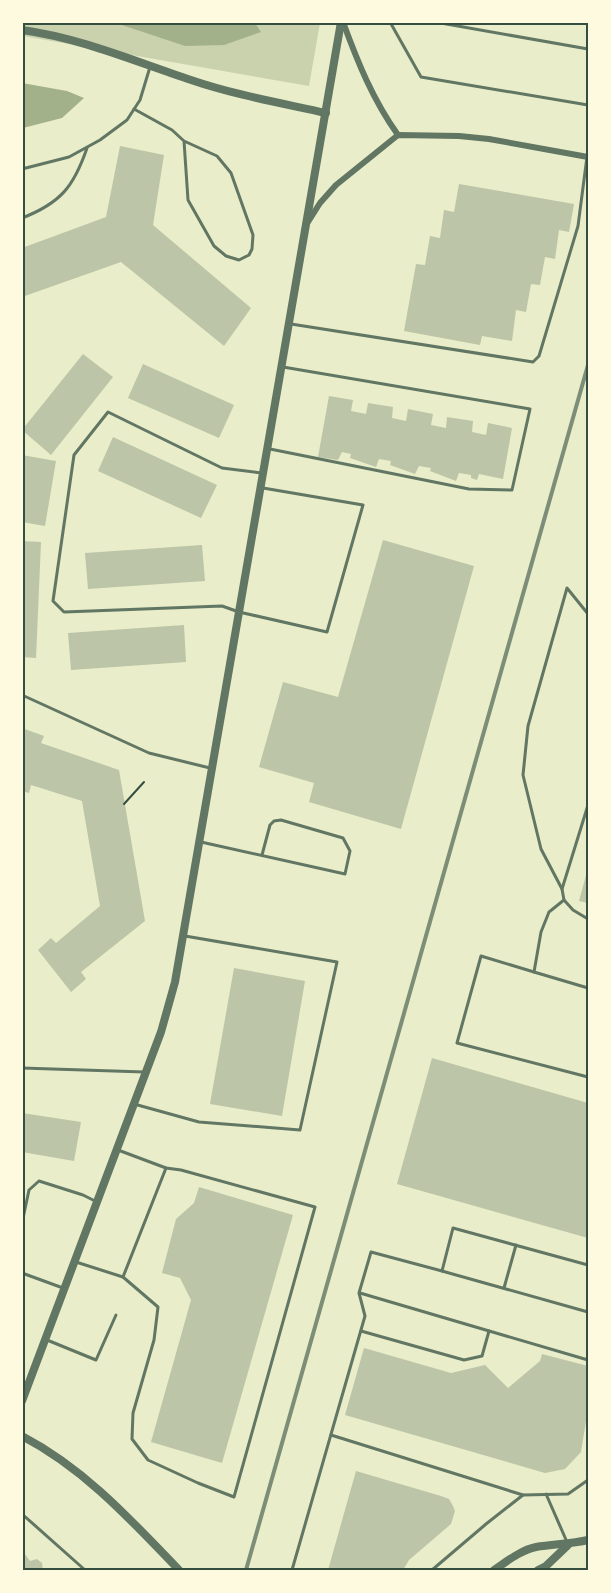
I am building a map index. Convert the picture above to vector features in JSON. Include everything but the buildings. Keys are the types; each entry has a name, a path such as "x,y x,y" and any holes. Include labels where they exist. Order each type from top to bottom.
{"street":[{"path":"22,1401 47,1340 161,1032 176,982 342,22"},
{"path":"342,22 361,72 374,98 398,135"},
{"path":"22,30 71,41 223,90 326,113"},
{"path":"305,228 336,185 398,135 459,136 588,154"},
{"path":"22,1436 60,1458 115,1503 179,1570"},
{"path":"494,1570 534,1547 569,1545 588,1540"},
{"path":"538,1570 546,1566 569,1545"}],"lane":[{"path":"390,22 421,77 588,105"},
{"path":"435,22 588,49"},
{"path":"22,169 69,157 100,141 127,120 140,100 150,66"},
{"path":"134,109 172,130 184,141 217,156 231,173 253,235 249,255 238,261 226,256 214,246 188,200 184,141"},
{"path":"22,218 63,196 78,174 88,147"},
{"path":"288,324 533,362 539,356 578,226 588,154"},
{"path":"267,449 469,489 512,490 531,409 281,366"},
{"path":"260,487 363,505 327,632 222,606 64,612 53,602 74,455 108,412 222,468 263,473"},
{"path":"588,614 567,588 528,726 523,775 541,849 562,889 564,900 573,910 588,919"},
{"path":"22,695 149,753 212,769"},
{"path":"562,889 588,805"},
{"path":"200,842 345,874 350,851 343,838 281,820 274,821 270,825 262,855"},
{"path":"534,972 541,932 549,912 564,900"},
{"path":"134,1104 199,1122 300,1130 337,962 184,936"},
{"path":"588,988 480,956 458,1043 588,1077"},
{"path":"22,1068 146,1072"},
{"path":"75,1262 123,1277 158,1307 154,1340 133,1413 132,1439 148,1460 234,1497 315,1207 181,1170 165,1168 117,1149"},
{"path":"123,1277 165,1168"},
{"path":"22,1223 29,1190 39,1181 83,1195 97,1203"},
{"path":"442,1271 453,1228 588,1265"},
{"path":"504,1288 516,1245"},
{"path":"292,1570 365,1316 359,1293 371,1252 588,1312"},
{"path":"22,1273 65,1289"},
{"path":"359,1293 588,1360"},
{"path":"47,1340 96,1360 116,1315"},
{"path":"361,1331 464,1360 482,1356 489,1331"},
{"path":"331,1435 523,1495 568,1494 588,1480"},
{"path":"546,1494 569,1545"},
{"path":"432,1570 523,1495"},
{"path":"22,1514 85,1570"}],"path":[{"path":"124,804 144,782"}],"shaded area":[{"path":"22,23 320,23 309,86 23,36"},
{"path":"116,23 255,23 261,32 224,45 185,46"},
{"path":"22,83 67,91 84,98 62,118 23,128"}],"railway":[{"path":"246,1570 588,365"}]}
